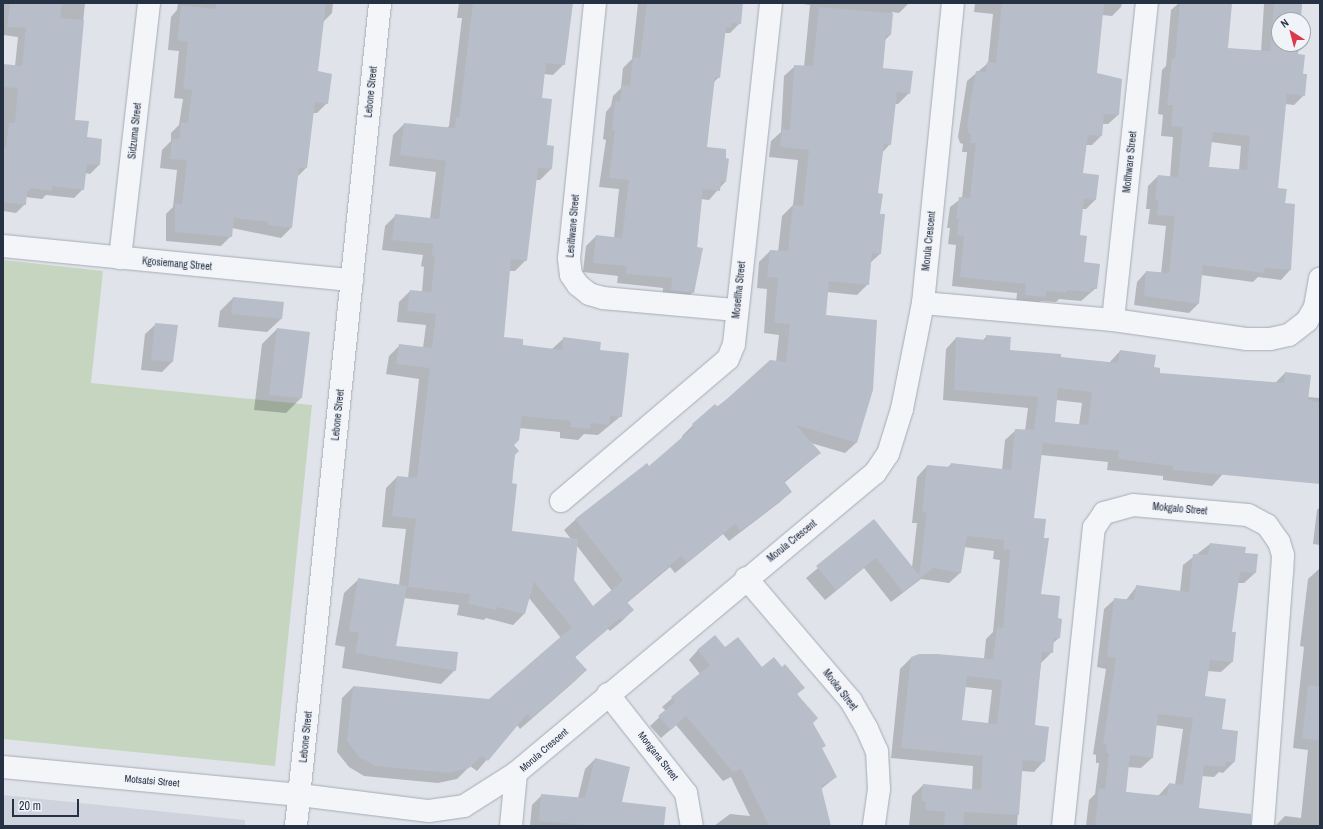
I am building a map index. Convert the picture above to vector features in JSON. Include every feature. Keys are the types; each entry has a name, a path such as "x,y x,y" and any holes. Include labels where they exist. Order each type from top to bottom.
{"street":[{"name":"Sidzuma Street","path":"120,258 149,3"},
{"name":"Lebone Street","path":"296,826 380,3"},
{"name":"Lesitlwane Street","path":"595,3 569,259 571,275 578,285 588,294 603,298 736,310"},
{"name":"Mosetlha Street","path":"561,501 728,359 734,344 736,310 771,3"},
{"name":"Morula Crescent","path":"300,795 429,812 448,810 483,796 516,773 746,578 875,473 888,454 902,409 923,303 953,3"},
{"name":"Motlhware Street","path":"1113,320 1147,3"},
{"name":"Kgosiemang Street","path":"3,246 352,280"},
{"path":"923,303 1113,320 1246,339 1270,339 1289,334 1307,321 1314,307 1320,278"},
{"name":"Mokgalo Street","path":"1063,826 1094,528 1104,513 1133,505 1248,514 1266,525 1279,542 1283,555 1263,826"},
{"name":"Mooka Street","path":"746,578 851,701 867,729 877,751 879,789 874,826"},
{"name":"Mongana Street","path":"608,694 686,793 692,826"},
{"name":"Motsatsi Street","path":"3,767 300,795"},
{"path":"511,826 516,773"}],"shaded area":[{"path":"3,795 245,820 245,826 3,826"}],"green space":[{"path":"3,260 103,271 91,383 312,405 275,766 3,739"}],"building":[{"path":"10,3 62,3 60,18 84,20 75,120 89,121 87,137 102,139 100,165 87,164 84,190 52,186 52,191 31,188 30,191 27,191 26,205 3,202 3,148 6,148 9,123 15,123 18,88 3,87 3,64 22,66 26,28 7,27"},
{"path":"216,3 326,3 318,71 332,74 328,104 315,102 307,168 299,168 292,228 268,225 268,222 234,218 232,237 175,232 175,203 182,204 187,160 170,159 172,139 179,139 181,122 188,123 192,90 183,89 188,42 177,40 181,5 215,9"},
{"path":"473,3 573,3 565,65 546,63 542,98 552,99 547,145 554,146 552,169 538,168 527,261 511,259 504,337 523,339 523,345 562,350 563,337 601,342 600,350 629,353 622,417 610,416 609,425 591,423 590,429 570,427 571,421 522,416 519,440 514,445 519,451 515,455 512,483 517,484 512,531 578,539 574,580 593,606 623,580 575,519 647,463 649,466 694,427 692,424 715,404 718,407 770,360 786,362 790,324 774,323 778,278 767,277 770,250 788,251 793,205 803,206 809,150 780,147 782,129 790,130 794,65 813,66 819,7 893,13 891,35 886,35 883,68 913,71 910,94 897,92 891,145 884,144 878,193 883,194 880,214 885,214 881,254 872,253 869,285 829,281 826,315 877,320 873,390 857,443 796,425 821,453 784,481 792,492 740,531 735,524 687,563 681,556 627,602 634,610 622,620 620,618 575,657 587,670 531,718 527,714 488,761 482,756 469,768 449,773 376,766 359,757 347,741 353,686 489,699 572,627 534,582 525,614 496,607 496,610 468,604 470,594 408,587 416,519 392,516 397,476 417,478 430,368 396,364 399,344 432,348 436,314 407,311 410,290 431,292 435,256 432,256 433,244 392,240 395,214 439,219 446,161 400,155 404,123 455,128 456,117 459,118"},
{"path":"647,3 743,3 741,24 731,23 731,28 726,27 720,78 715,77 707,147 726,149 726,158 729,159 726,182 721,181 720,191 703,189 697,247 703,248 694,293 671,290 672,278 626,274 627,266 593,263 596,235 622,238 629,180 609,178 615,130 612,130 615,101 620,101 622,85 630,86 633,57 640,58"},
{"path":"1002,3 1104,3 1097,73 1122,79 1119,115 1104,114 1102,136 1088,135 1083,173 1099,175 1096,200 1084,199 1080,235 1087,236 1084,262 1100,264 1097,289 1092,288 1091,292 1067,290 1066,293 1046,291 1046,297 1025,295 1026,284 960,277 964,236 957,235 959,219 956,219 959,197 970,198 976,143 970,143 971,134 969,134 967,127 970,104 976,71 986,72 987,62 996,63"},
{"path":"1180,3 1232,3 1228,48 1270,51 1271,39 1271,52 1298,52 1298,54 1305,55 1303,74 1307,74 1305,96 1287,94 1278,188 1287,189 1285,203 1295,204 1291,270 1265,268 1264,273 1203,265 1199,304 1144,296 1146,271 1169,273 1175,216 1157,215 1159,200 1155,199 1158,175 1178,177 1183,127 1171,126 1173,105 1167,105 1172,59 1175,59","holes":["1213,132 1250,136 1247,170 1209,167"]},
{"path":"1274,3 1302,3 1301,12 1273,12"},
{"path":"233,297 284,302 282,319 231,314"},
{"path":"155,323 178,325 173,362 151,360"},
{"path":"277,328 310,332 302,398 269,395"},
{"path":"986,335 1011,337 1010,350 1061,354 1061,357 1118,363 1120,350 1156,355 1154,367 1160,368 1160,373 1284,383 1285,372 1311,375 1308,400 1320,402 1320,484 1173,470 1173,466 1118,459 1119,451 1043,443 1034,518 1046,519 1044,538 1049,538 1041,594 1060,596 1058,618 1062,619 1060,638 1054,638 1053,653 1042,652 1035,725 1049,727 1045,762 1023,760 1019,815 964,812 963,826 944,826 945,812 925,810 926,802 921,801 923,784 981,790 983,756 901,748 911,657 919,654 937,654 993,659 997,627 1003,628 1010,550 1003,549 1004,540 967,536 961,573 933,568 903,592 876,558 836,590 816,566 874,519 919,575 927,513 922,512 927,465 950,467 951,463 1011,470 1015,429 1034,430 1038,397 954,390 956,337 986,340","holes":["1058,388 1092,392 1088,425 1055,422","967,676 1002,680 997,724 962,720"]},
{"path":"1210,543 1246,547 1245,553 1258,554 1256,573 1240,572 1232,632 1236,632 1233,662 1210,660 1205,696 1226,699 1222,729 1238,731 1235,762 1226,762 1225,767 1204,765 1199,808 1251,814 1251,826 1095,826 1099,788 1105,789 1109,753 1106,753 1107,744 1103,744 1116,658 1107,657 1114,598 1134,600 1136,585 1189,592 1193,554 1208,555","holes":["1158,714 1193,718 1183,785 1169,783 1167,796 1126,792 1130,755 1153,758"]},
{"path":"358,578 407,586 396,646 458,652 456,671 355,653 359,633 349,631"},
{"path":"715,635 725,647 738,637 762,667 774,657 782,667 785,664 805,688 797,694 818,718 813,723 826,746 822,748 837,777 821,786 831,826 769,826 741,769 733,772 686,716 671,730 658,716 675,702 671,697 710,665 697,650"},
{"path":"1308,685 1320,686 1320,741 1302,738"},
{"path":"595,758 630,767 622,802 666,807 664,826 597,826 539,821 541,794 585,798"}]}
